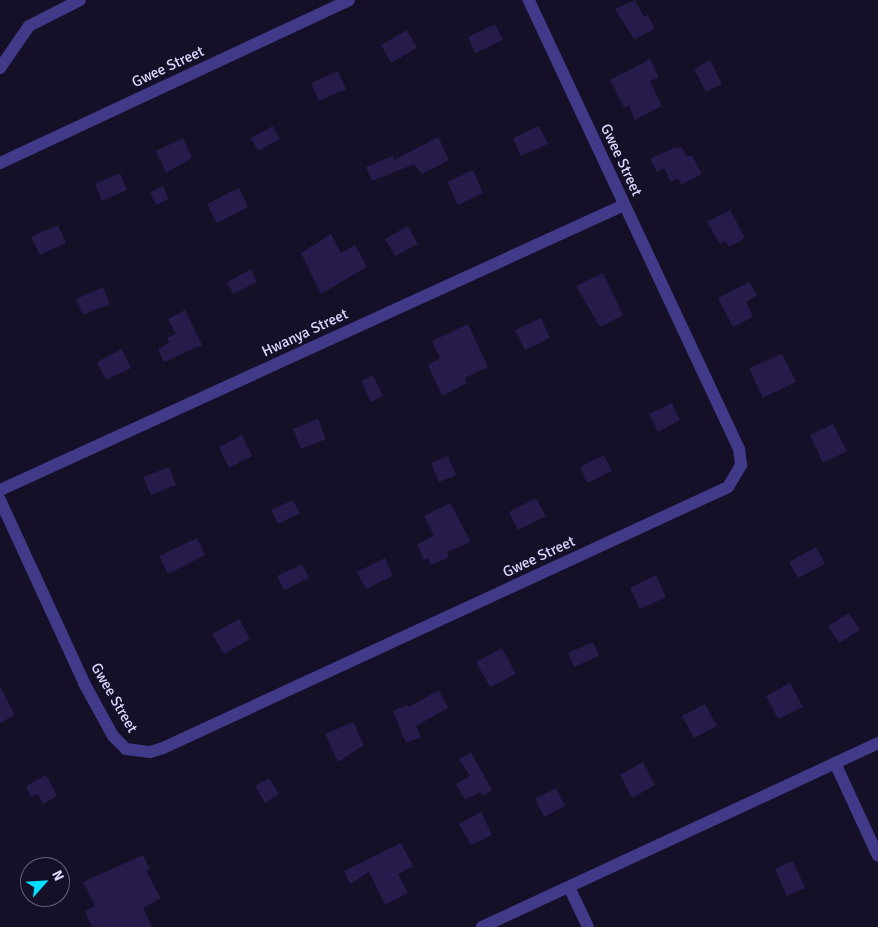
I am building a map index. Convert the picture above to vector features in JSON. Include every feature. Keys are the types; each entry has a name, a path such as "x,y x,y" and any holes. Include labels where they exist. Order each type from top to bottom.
{"street":[{"path":"0,68 29,26 80,0"},
{"name":"Gwee Street","path":"0,163 349,0"},
{"name":"Gwee Street","path":"0,500 84,683 113,736 126,749 150,752 163,748 728,487 741,465 739,450 529,0"},
{"name":"Hwanya Street","path":"0,490 624,205"},
{"path":"482,927 878,743"},
{"path":"835,763 878,856"},
{"path":"569,887 588,927"}],"building":[{"path":"635,0 644,17 648,15 655,29 634,39 615,9"},
{"path":"495,24 503,40 475,53 468,37"},
{"path":"407,30 417,48 391,63 381,45"},
{"path":"650,59 659,77 650,81 662,106 635,120 629,106 624,108 610,80"},
{"path":"710,60 722,84 706,92 694,69"},
{"path":"338,71 346,89 319,101 311,83"},
{"path":"273,126 280,139 258,151 251,138"},
{"path":"539,126 548,144 521,156 513,138"},
{"path":"438,137 449,160 422,174 414,164 372,181 366,167 393,156 394,160"},
{"path":"183,138 192,158 166,173 156,151"},
{"path":"675,147 676,149 682,147 687,157 692,155 702,174 681,185 678,178 671,182 664,168 657,172 650,159"},
{"path":"473,170 483,193 458,205 447,182"},
{"path":"120,173 127,190 102,201 95,184"},
{"path":"163,186 169,199 156,205 150,192"},
{"path":"239,188 248,207 217,223 207,204"},
{"path":"730,210 745,238 729,247 726,241 720,244 707,222"},
{"path":"58,225 66,243 40,255 31,237"},
{"path":"408,226 418,244 395,256 385,239"},
{"path":"331,234 341,253 355,245 367,267 321,294 301,253"},
{"path":"251,269 257,282 233,294 227,282"},
{"path":"603,273 623,315 600,327 576,286"},
{"path":"749,282 757,295 746,302 753,317 733,327 718,298"},
{"path":"103,287 110,304 83,315 76,299"},
{"path":"185,310 202,345 164,362 158,349 169,343 167,338 176,334 168,319"},
{"path":"541,318 550,338 525,350 515,330"},
{"path":"468,324 488,367 465,378 467,383 442,396 428,365 440,358 432,341"},
{"path":"122,349 131,368 106,380 97,362"},
{"path":"782,354 796,382 763,398 749,368"},
{"path":"373,375 383,396 371,402 361,381"},
{"path":"672,403 680,420 658,432 649,414"},
{"path":"318,419 326,439 301,449 293,429"},
{"path":"833,424 847,451 823,463 810,435"},
{"path":"242,435 252,456 229,468 219,447"},
{"path":"604,455 612,471 587,483 580,467"},
{"path":"448,456 456,475 439,482 431,463"},
{"path":"169,467 176,485 151,495 143,477"},
{"path":"536,498 546,516 518,530 509,512"},
{"path":"293,500 300,513 278,524 271,510"},
{"path":"450,503 471,542 447,552 449,557 431,565 428,558 424,560 417,544 434,536 424,516"},
{"path":"197,538 205,555 168,574 159,556"},
{"path":"816,547 825,564 798,578 789,562"},
{"path":"385,558 393,576 366,589 357,572"},
{"path":"302,564 309,578 284,590 277,576"},
{"path":"656,575 666,597 640,609 630,588"},
{"path":"849,613 860,630 839,643 828,626"},
{"path":"239,619 250,639 224,654 212,634"},
{"path":"593,642 599,656 574,667 568,653"},
{"path":"502,648 516,674 490,687 476,662"},
{"path":"790,683 803,707 778,719 766,696"},
{"path":"0,686 15,715 0,723"},
{"path":"439,690 448,708 416,726 421,737 406,743 393,711 407,705 409,707"},
{"path":"705,704 717,726 694,738 682,716"},
{"path":"353,722 364,745 338,762 325,734"},
{"path":"471,752 492,790 483,796 480,792 465,800 456,784 470,776 459,759"},
{"path":"643,762 655,785 632,798 620,775"},
{"path":"46,775 57,796 43,804 38,794 31,797 26,786"},
{"path":"269,778 279,794 265,803 255,786"},
{"path":"556,788 565,806 544,817 535,799"},
{"path":"481,812 492,835 471,845 459,824"},
{"path":"401,843 413,866 398,874 408,893 385,905 369,872 350,884 344,871"},
{"path":"143,855 150,869 146,871 161,898 143,908 152,927 92,927 85,911 95,906 83,882"},
{"path":"793,861 805,888 787,896 775,869"}]}
